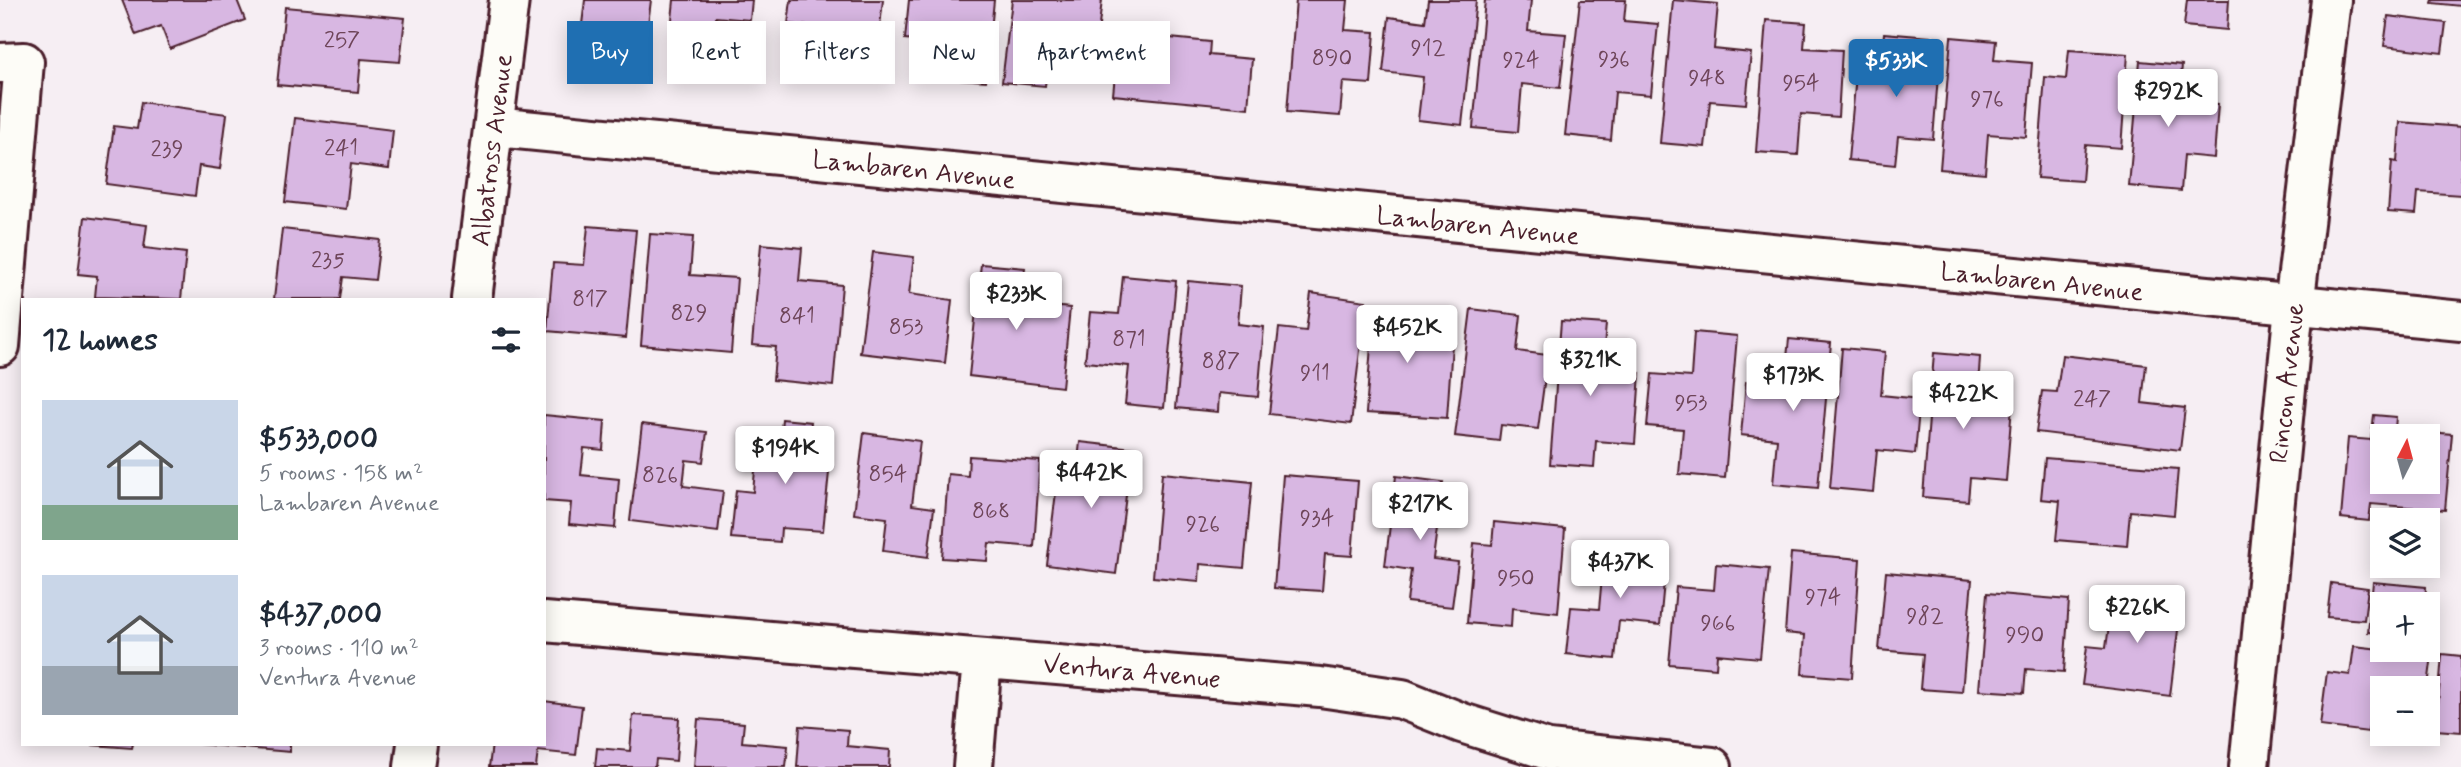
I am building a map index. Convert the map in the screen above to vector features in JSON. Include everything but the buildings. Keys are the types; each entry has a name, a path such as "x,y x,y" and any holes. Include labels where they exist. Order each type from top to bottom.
{"street":[{"name":"Albatross Avenue","path":"472,298 509,0"},
{"name":"Rincon Avenue","path":"2249,767 2294,306 2330,0"},
{"path":"0,346 12,63"},
{"name":"Lambaren Avenue","path":"495,127 2461,321"},
{"name":"Ventura Avenue","path":"546,622 1320,687 1402,699 1462,723 1548,750 1712,767"},
{"path":"973,767 982,659"},
{"path":"415,767 417,746"}]}
